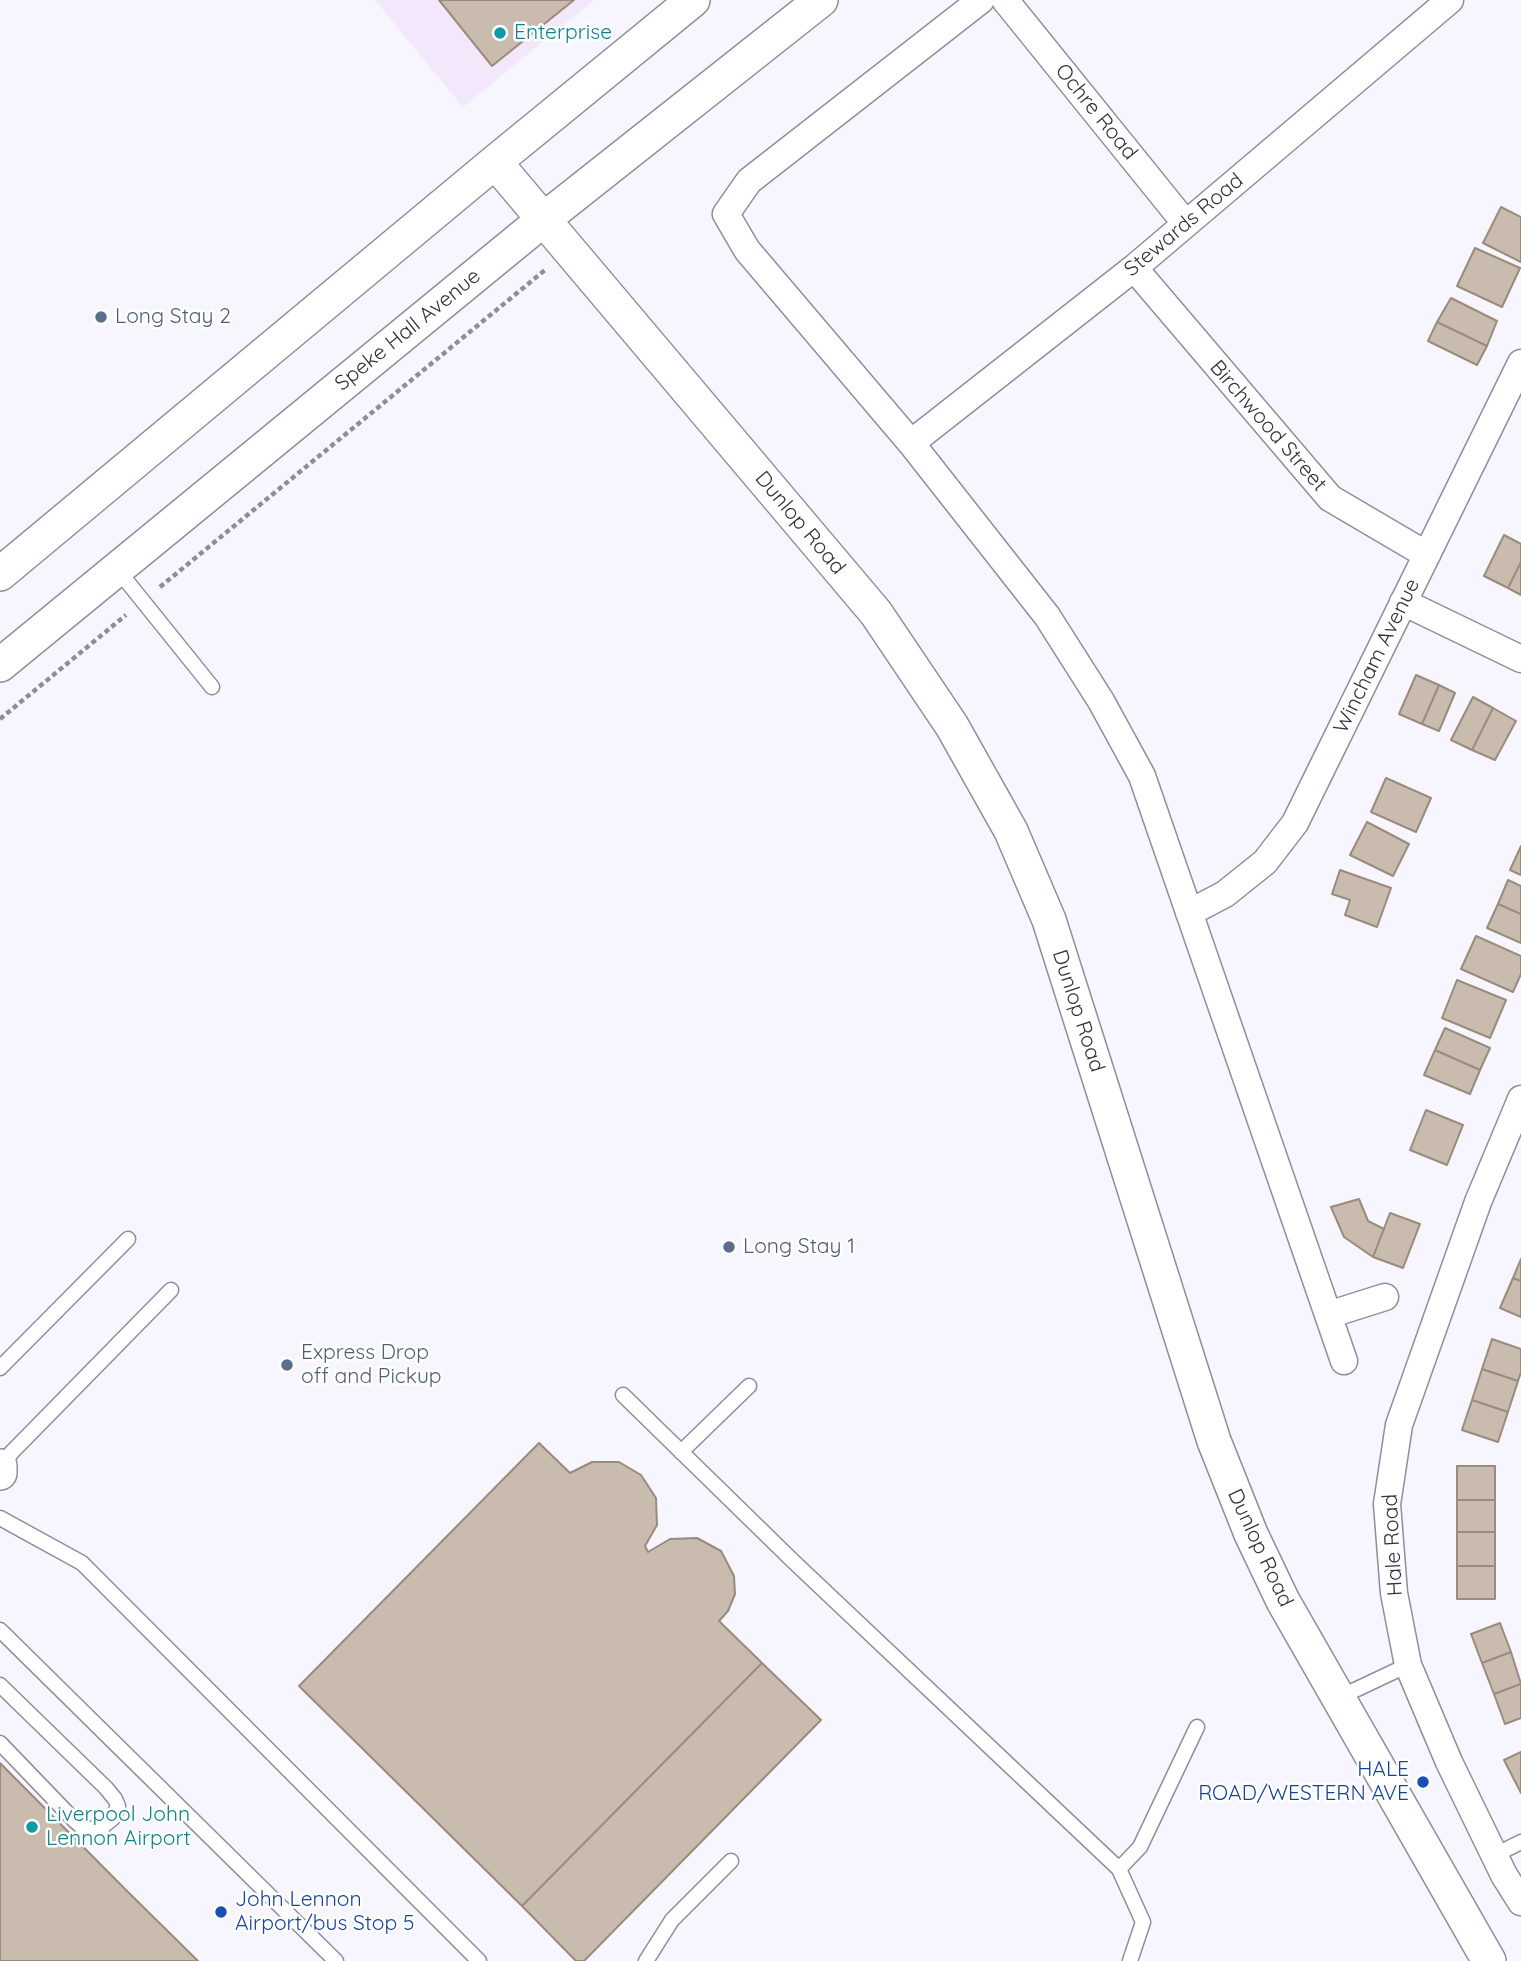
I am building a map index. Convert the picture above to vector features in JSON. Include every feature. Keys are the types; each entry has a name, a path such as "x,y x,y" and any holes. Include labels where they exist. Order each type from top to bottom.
{"street":[{"path":"0,574 693,0"},
{"name":"Speke Hall Avenue","path":"0,665 543,220 821,0"},
{"path":"981,0 749,181 726,214 747,250 911,443 1047,616 1101,701 1142,776 1344,1361"},
{"name":"Ochre Road","path":"1006,0 1186,224"},
{"name":"Stewards Road","path":"911,443 1133,268 1450,0"},
{"name":"Dunlop Road","path":"495,162 876,613 952,726 1011,831 1049,920 1214,1441 1251,1534 1283,1601 1489,1961"},
{"name":"Birchwood Street","path":"1133,268 1330,498 1427,555"},
{"name":"Wincham Avenue","path":"1189,913 1225,894 1265,862 1295,823 1521,363"},
{"path":"1403,602 1521,659"},
{"name":"Hale Road","path":"1521,1099 1478,1202 1399,1425 1387,1504 1394,1593 1408,1665 1449,1762 1521,1902"},
{"path":"1328,1315 1385,1297"}],"lane":[{"path":"117,569 212,687"},
{"path":"0,1368 128,1239"},
{"path":"0,1470 11,1453 171,1290"},
{"path":"681,1452 749,1386"},
{"path":"623,1395 795,1563 1119,1868 1143,1922 1130,1961"},
{"path":"0,1518 82,1563 479,1961"},
{"path":"0,1630 336,1961"},
{"path":"1338,1698 1408,1665"},
{"path":"0,1685 106,1788 118,1806 113,1818 101,1828 82,1827 0,1743"},
{"path":"1119,1868 1140,1847 1197,1727"},
{"path":"1495,1855 1521,1842"},
{"path":"646,1961 673,1920 732,1861"}],"path":[{"path":"0,719 569,251"}],"shaded area":[{"path":"375,0 594,0 463,107"}],"building":[{"name":"Enterprise","path":"439,0 574,0 492,66"},
{"path":"1501,207 1521,217 1521,262 1483,243"},
{"path":"1475,248 1520,268 1502,307 1457,286"},
{"path":"1451,298 1497,321 1487,346 1437,322"},
{"path":"1437,322 1487,346 1477,365 1428,341"},
{"path":"1504,535 1521,544 1521,562 1508,588 1484,576"},
{"path":"1521,562 1521,595 1508,588"},
{"path":"1416,675 1439,685 1422,724 1399,714"},
{"path":"1439,685 1455,693 1439,731 1422,724"},
{"path":"1473,697 1493,708 1472,750 1451,740"},
{"path":"1493,708 1516,721 1495,760 1472,750"},
{"path":"1386,778 1431,798 1416,832 1371,812"},
{"path":"1367,822 1409,844 1393,876 1350,855"},
{"path":"1521,846 1521,875 1510,870"},
{"path":"1340,870 1391,888 1377,927 1345,915 1350,900 1332,894"},
{"path":"1508,880 1521,886 1521,914 1498,904"},
{"path":"1498,904 1521,914 1521,943 1487,928"},
{"path":"1476,936 1521,956 1521,974 1513,992 1461,969"},
{"path":"1457,980 1506,1000 1490,1038 1442,1018"},
{"path":"1445,1028 1490,1048 1480,1070 1435,1050"},
{"path":"1435,1050 1480,1070 1470,1094 1424,1075"},
{"path":"1426,1110 1463,1125 1447,1165 1410,1150"},
{"path":"1359,1199 1368,1221 1384,1229 1373,1257 1344,1237 1331,1207"},
{"path":"1390,1213 1420,1224 1403,1268 1373,1257"},
{"path":"1521,1259 1521,1281 1513,1278"},
{"path":"1513,1278 1521,1281 1521,1317 1500,1308"},
{"path":"1492,1339 1521,1349 1521,1372 1518,1381 1482,1369"},
{"path":"1482,1369 1518,1381 1508,1412 1472,1400"},
{"path":"1472,1400 1508,1412 1498,1442 1462,1430"},
{"path":"539,1443 570,1473 592,1462 619,1462 641,1475 656,1498 657,1525 645,1546 648,1552 670,1539 697,1538 721,1551 734,1576 735,1594 728,1611 719,1621 762,1663 522,1906 299,1686"},
{"path":"1457,1466 1495,1466 1495,1500 1457,1500"},
{"path":"1457,1500 1495,1500 1495,1532 1457,1532"},
{"path":"1457,1532 1495,1532 1495,1566 1457,1566"},
{"path":"1457,1566 1495,1566 1495,1599 1457,1599"},
{"path":"1500,1623 1511,1652 1482,1663 1471,1634"},
{"path":"1511,1652 1521,1684 1494,1694 1482,1663"},
{"path":"762,1663 821,1720 584,1961 576,1961 522,1906"},
{"path":"1521,1684 1521,1718 1505,1724 1494,1694"},
{"path":"1521,1752 1521,1793 1504,1760"},
{"name":"Liverpool John Lennon Airport","path":"0,1763 126,1890 198,1961 0,1961"}],"place":[{"name":"Enterprise","path":"500,33"},
{"name":"Long Stay 2","path":"101,317"},
{"name":"Long Stay 1","path":"729,1247"},
{"name":"Express Drop off and Pickup","path":"287,1365"},
{"name":"HALE ROAD/WESTERN AVE","path":"1423,1782"},
{"name":"Liverpool John Lennon Airport","path":"32,1827"},
{"name":"John Lennon Airport/bus Stop 5","path":"221,1912"}]}
